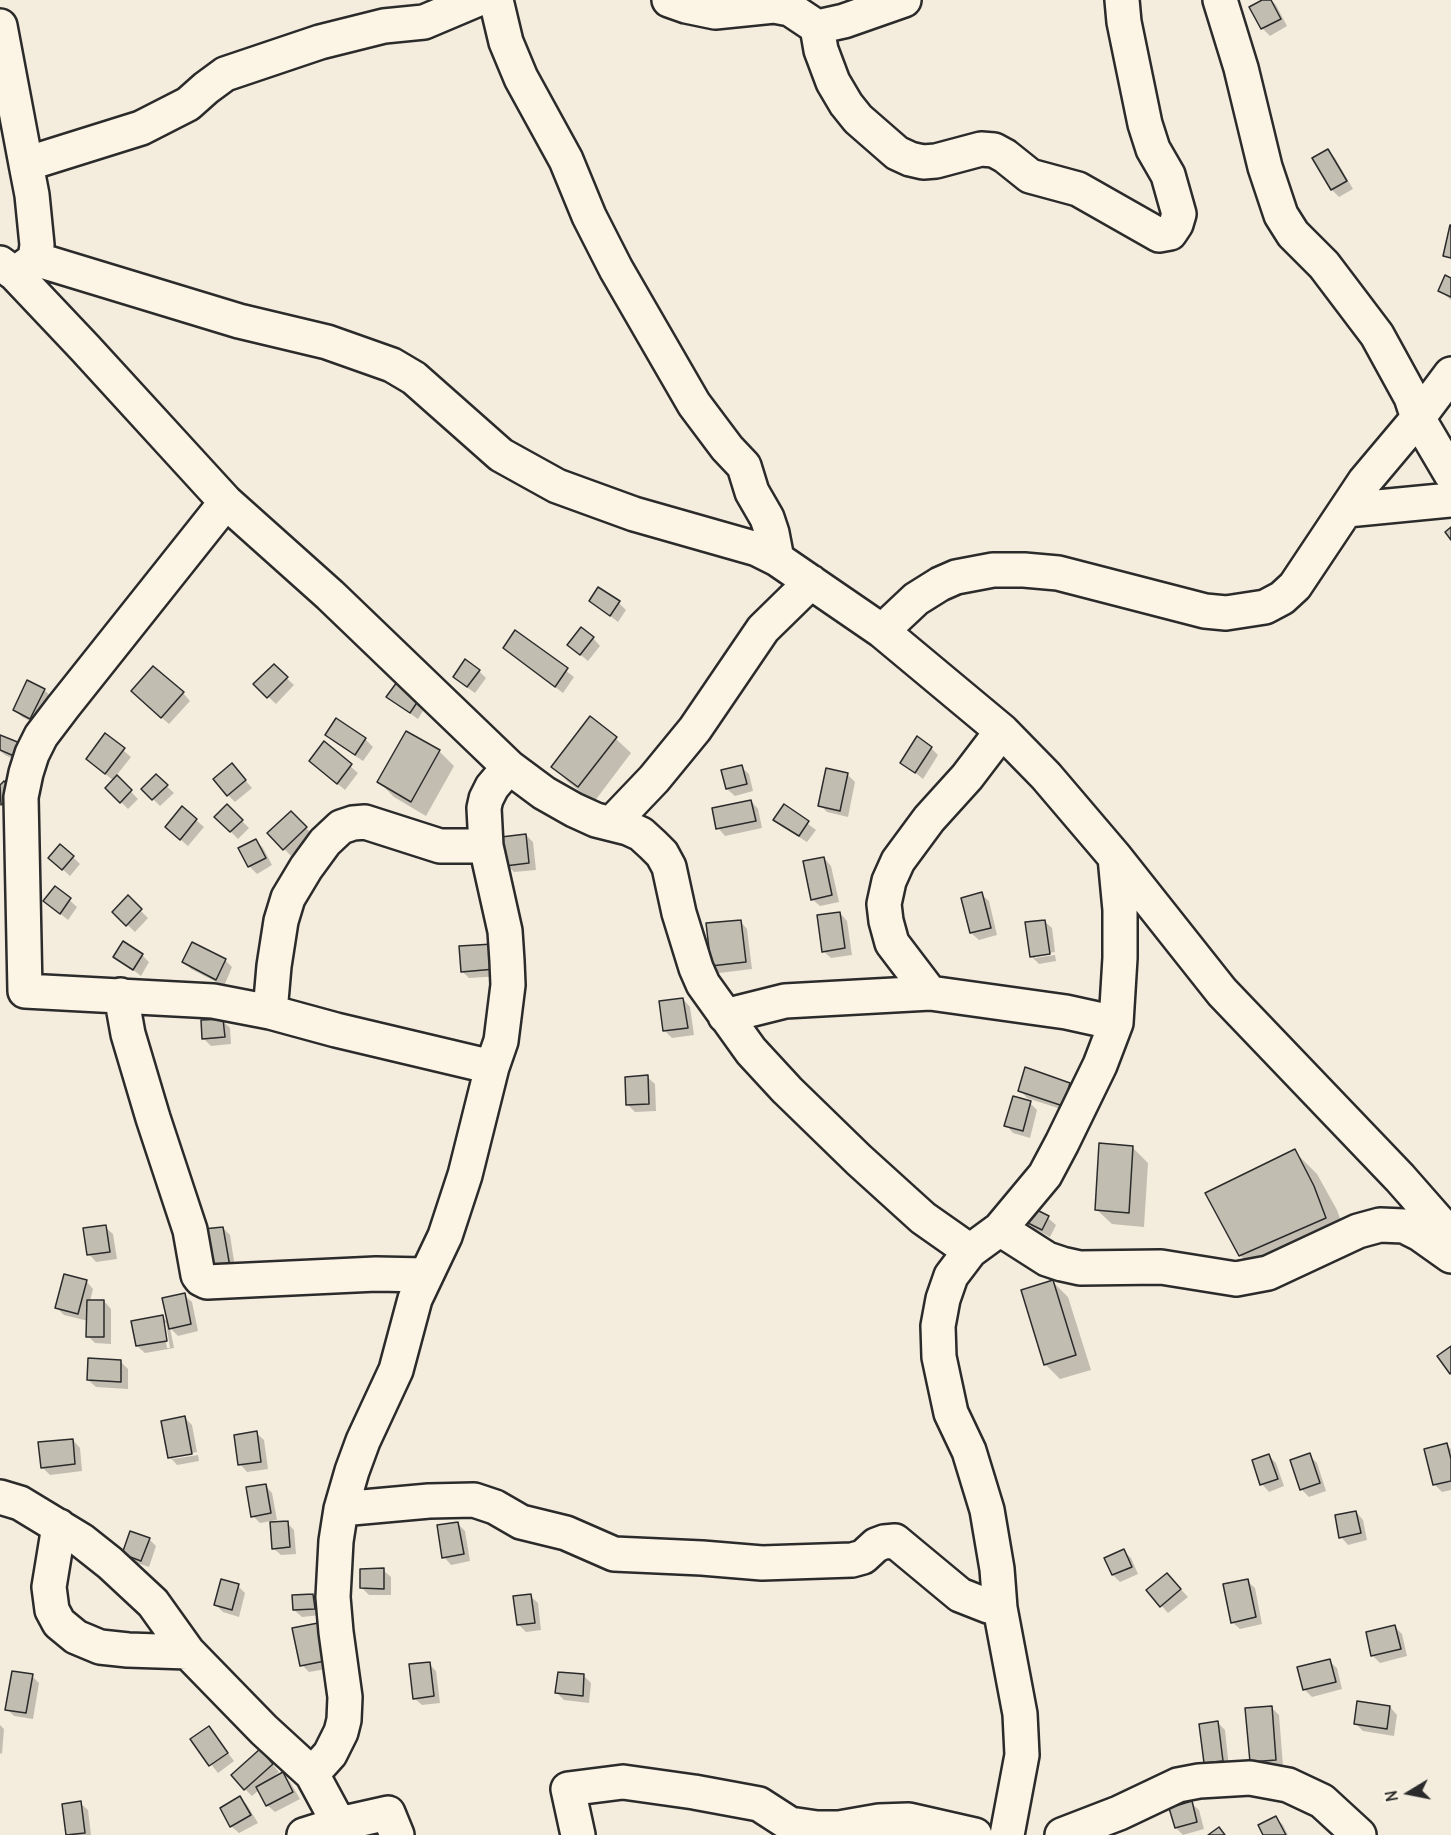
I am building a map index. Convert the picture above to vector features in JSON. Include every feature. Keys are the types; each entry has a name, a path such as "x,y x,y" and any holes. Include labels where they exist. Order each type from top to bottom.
{"street":[{"path":"26,164 141,128 189,104 225,74 320,42 373,29 424,22 476,0"},
{"path":"496,0 506,42 521,78 566,160 589,216 626,287 694,404 727,448 744,466 755,499 767,518 777,559"},
{"path":"669,0 715,12 774,6 790,9 817,27 844,21 904,0"},
{"path":"817,27 821,50 833,82 846,104 858,119 897,153 923,162 936,161 981,148 994,150 1030,176 1078,189 1159,235 1170,233 1179,214 1168,175 1154,149 1145,124 1124,21 1122,0"},
{"path":"1220,0 1241,68 1264,166 1281,214 1293,234 1324,265 1377,335 1411,397 1418,418 1451,474"},
{"path":"0,26 37,230 37,245 16,265"},
{"path":"16,265 327,342 392,365 414,378 501,455 557,486 626,512 757,549 777,559 811,582 882,631 1002,731 1046,776 1222,992 1400,1178 1451,1236"},
{"path":"16,265 85,348 226,502 330,595 509,767 544,793 574,810 596,820 612,823 641,834 662,854 673,880 679,913 703,984 752,1051 825,1129 923,1218 970,1251"},
{"path":"882,631 916,599 940,584 956,577 993,570 1058,573 1205,611 1226,613 1265,607 1282,598 1294,586 1365,481 1418,418 1451,374"},
{"path":"1347,510 1451,500"},
{"path":"226,502 41,736 26,773 21,796 25,991 213,1001 270,1012 492,1067"},
{"path":"612,823 654,779 695,729 763,629 811,582"},
{"path":"930,993 892,943 884,904 889,881 898,861 928,819 967,777 1002,731"},
{"path":"312,1774 330,1754 344,1720 345,1697 333,1597 336,1541 341,1509 363,1441 396,1370 409,1317 445,1236 465,1175 492,1067 501,1041 508,986 505,932 486,846 484,808 492,788 509,767"},
{"path":"270,1012 275,957 288,898 325,842 341,827 365,822 440,846 486,846"},
{"path":"1007,1835 1022,1755 1016,1690 1000,1608 997,1569 987,1510 969,1451 951,1413 939,1357 939,1326 943,1299 951,1276 970,1251 1000,1229 1049,1167 1100,1065 1116,1023 1120,910 1114,857"},
{"path":"725,1016 785,1002 930,993 1066,1012 1116,1023"},
{"path":"120,995 128,1034 153,1118 190,1230 198,1275 201,1280 376,1274 426,1275"},
{"path":"1000,1229 1047,1259 1080,1268 1161,1267 1236,1280 1268,1273 1358,1231 1380,1226 1404,1226 1420,1234 1451,1256"},
{"path":"0,1497 20,1503 59,1526 110,1563 153,1603 188,1652 264,1730 312,1774 339,1824"},
{"path":"341,1509 429,1501 474,1500 521,1522 566,1533 614,1554 762,1563 852,1560 863,1557 876,1545 895,1541 960,1595 988,1606 1000,1608"},
{"path":"59,1526 49,1587 52,1610 59,1623 76,1637 100,1647 188,1652"},
{"path":"1062,1835 1119,1813 1178,1785 1198,1781 1250,1778 1288,1785 1322,1801 1359,1835"},
{"path":"578,1835 568,1789 624,1782 759,1804 790,1824 839,1828 879,1821 909,1820 975,1835"},
{"path":"304,1835 388,1813 397,1835"}],"building":[{"path":"1262,0 1271,0 1281,19 1261,29 1249,7"},
{"path":"1328,149 1347,181 1331,190 1312,158"},
{"path":"1451,225 1451,258 1443,256"},
{"path":"1445,275 1451,278 1451,297 1438,291"},
{"path":"1451,527 1451,540 1445,532"},
{"path":"598,587 620,601 610,616 589,601"},
{"path":"581,627 594,637 580,655 567,645"},
{"path":"515,630 568,668 555,687 503,648"},
{"path":"465,659 480,670 467,687 453,677"},
{"path":"274,664 288,677 267,698 253,684"},
{"path":"153,666 184,692 161,718 131,691"},
{"path":"27,680 45,689 30,719 13,710"},
{"path":"397,682 420,698 410,713 386,697"},
{"path":"590,716 617,737 578,787 551,767"},
{"path":"336,718 366,738 355,755 325,735"},
{"path":"406,731 440,750 411,802 377,782"},
{"path":"105,733 125,748 105,774 86,759"},
{"path":"0,735 20,743 14,756 0,750"},
{"path":"917,736 932,747 915,773 900,763"},
{"path":"324,741 352,764 337,784 309,761"},
{"path":"232,763 246,780 227,796 213,779"},
{"path":"742,765 747,784 726,789 721,770"},
{"path":"826,768 848,773 840,811 818,806"},
{"path":"156,774 168,785 152,800 141,789"},
{"path":"117,775 132,790 120,803 105,788"},
{"path":"4,781 15,793 1,805 0,785"},
{"path":"751,800 756,821 716,829 712,808"},
{"path":"227,804 243,820 230,832 214,817"},
{"path":"784,804 809,821 799,836 773,820"},
{"path":"182,806 197,819 180,840 165,827"},
{"path":"291,811 307,827 283,850 267,833"},
{"path":"526,834 529,863 505,866 501,837"},
{"path":"256,839 266,858 248,867 238,848"},
{"path":"60,844 74,856 62,870 48,858"},
{"path":"824,857 832,895 811,900 803,861"},
{"path":"55,886 71,898 60,914 43,901"},
{"path":"982,892 991,928 970,933 961,898"},
{"path":"128,895 142,909 126,926 112,912"},
{"path":"840,912 845,948 822,952 817,915"},
{"path":"741,920 746,962 711,966 706,923"},
{"path":"1045,920 1050,954 1030,957 1025,922"},
{"path":"123,941 143,954 133,970 113,957"},
{"path":"192,942 226,959 216,980 182,962"},
{"path":"493,944 495,969 461,972 459,946"},
{"path":"683,998 688,1028 663,1031 659,1001"},
{"path":"223,1019 225,1037 202,1039 201,1020"},
{"path":"1025,1067 1070,1083 1063,1106 1018,1091"},
{"path":"648,1075 649,1104 626,1105 625,1077"},
{"path":"1013,1096 1031,1101 1023,1131 1004,1126"},
{"path":"1099,1143 1133,1146 1129,1213 1095,1210"},
{"path":"1295,1149 1314,1186 1326,1218 1239,1256 1205,1193"},
{"path":"1031,1207 1049,1216 1042,1230 1024,1221"},
{"path":"106,1225 110,1252 87,1255 83,1228"},
{"path":"223,1227 230,1267 210,1270 203,1229"},
{"path":"64,1274 87,1280 78,1314 55,1308"},
{"path":"1053,1280 1076,1355 1044,1365 1021,1290"},
{"path":"185,1293 191,1324 169,1329 162,1298"},
{"path":"87,1300 104,1300 104,1337 86,1337"},
{"path":"163,1315 167,1341 136,1346 131,1321"},
{"path":"1451,1346 1451,1373 1450,1374 1437,1356"},
{"path":"88,1358 121,1360 121,1382 87,1380"},
{"path":"185,1416 192,1454 168,1458 161,1421"},
{"path":"257,1431 261,1462 238,1465 234,1435"},
{"path":"73,1439 75,1464 41,1468 38,1442"},
{"path":"1447,1443 1451,1459 1451,1481 1433,1485 1424,1449"},
{"path":"1310,1453 1320,1483 1300,1490 1290,1460"},
{"path":"1269,1454 1278,1479 1260,1485 1252,1460"},
{"path":"266,1484 271,1513 251,1517 246,1487"},
{"path":"1356,1511 1361,1533 1339,1538 1335,1515"},
{"path":"288,1521 290,1547 272,1549 270,1522"},
{"path":"458,1522 464,1554 442,1558 437,1525"},
{"path":"130,1531 150,1538 141,1561 122,1554"},
{"path":"1124,1549 1132,1567 1112,1575 1104,1558"},
{"path":"384,1568 384,1589 360,1588 360,1569"},
{"path":"1167,1573 1181,1589 1160,1607 1146,1590"},
{"path":"221,1579 239,1584 232,1610 214,1605"},
{"path":"1248,1579 1256,1617 1231,1623 1223,1584"},
{"path":"313,1594 315,1609 293,1610 292,1595"},
{"path":"531,1594 535,1623 517,1625 513,1596"},
{"path":"318,1623 325,1661 300,1666 292,1628"},
{"path":"1395,1625 1401,1649 1371,1656 1366,1632"},
{"path":"1330,1659 1336,1682 1303,1690 1297,1667"},
{"path":"430,1662 434,1696 413,1699 409,1664"},
{"path":"12,1671 33,1674 26,1713 5,1710"},
{"path":"558,1672 584,1674 583,1696 555,1693"},
{"path":"1357,1701 1390,1706 1387,1729 1354,1724"},
{"path":"1272,1706 1276,1760 1250,1762 1245,1708"},
{"path":"1218,1721 1223,1761 1204,1763 1199,1724"},
{"path":"209,1726 228,1753 209,1766 190,1739"},
{"path":"260,1749 273,1764 244,1790 231,1775"},
{"path":"283,1772 293,1792 266,1806 256,1787"},
{"path":"240,1796 251,1815 230,1827 220,1808"},
{"path":"81,1801 85,1833 66,1835 62,1804"},
{"path":"1192,1801 1197,1822 1175,1828 1169,1808"},
{"path":"1276,1816 1286,1835 1263,1835 1258,1825"},
{"path":"1219,1827 1225,1835 1208,1835"}]}
